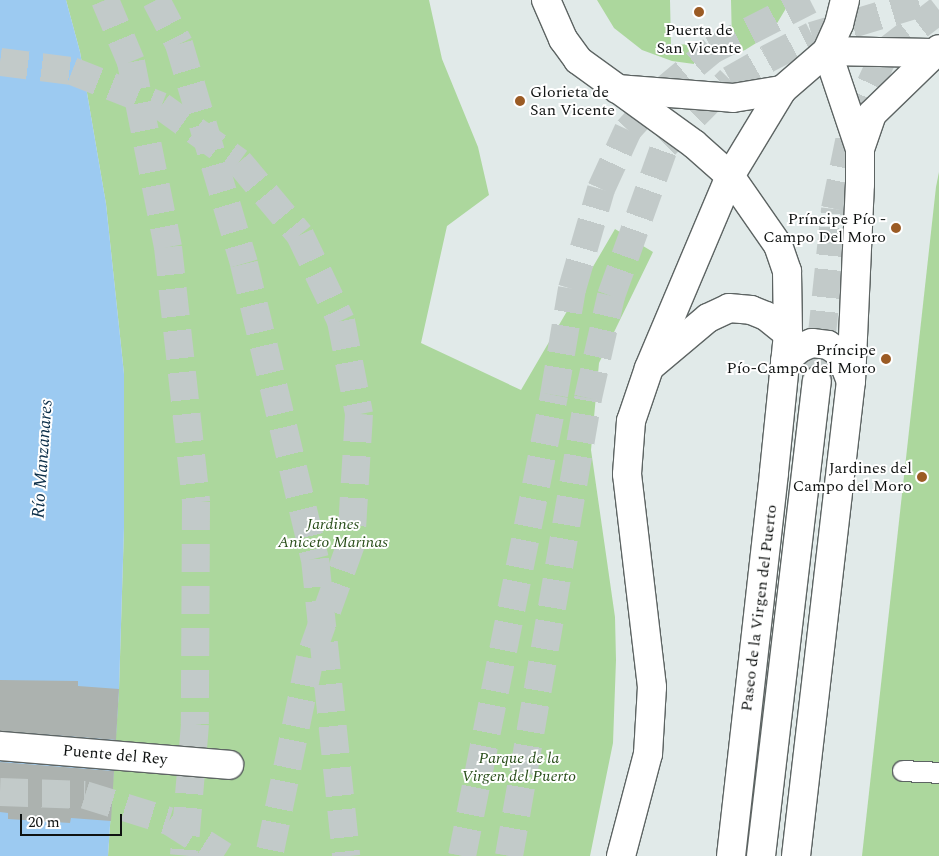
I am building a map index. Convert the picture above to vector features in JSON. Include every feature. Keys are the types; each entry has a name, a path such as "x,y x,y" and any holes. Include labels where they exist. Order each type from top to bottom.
{"main road":[{"path":"546,0 563,39 578,60 616,88 733,98 782,90"},
{"path":"621,856 648,754 652,687 627,474 631,421 649,368 730,176 782,90 826,51 839,24 845,0"},
{"path":"826,51 936,51"},
{"path":"826,51 860,149"},
{"path":"796,856 852,381 860,149 872,114 936,51"},
{"name":"Paseo de la Virgen del Puerto","path":"616,88 694,144 730,176 781,254 787,271 786,348 731,856"},
{"path":"649,368 708,318 729,308 751,310 766,316 786,348 800,348 812,343 828,345 840,353 852,381"},
{"name":"Paseo de la Virgen del Puerto","path":"761,856 817,381"},
{"name":"Puente del Rey","path":"0,746 115,754 229,765"}],"lane":[{"path":"904,771 939,773"}],"green space":[{"name":"Jardines Aniceto Marinas","path":"66,0 429,0 442,59 478,147 489,195 447,226 421,343 521,390 615,229 653,252 599,363 591,450 615,617 616,660 613,743 590,856 108,856 119,689 124,527 124,374 106,204 80,52"},
{"path":"597,0 670,0 671,45 694,44 694,64 672,61 642,50 614,28"},
{"path":"731,0 791,0 776,25 761,40 745,50 711,63 710,44 732,43"},
{"name":"Jardines del Campo del Moro","path":"939,172 939,856 862,856 936,187"}],"water":[{"name":"Río Manzanares","path":"0,0 66,0 80,52 106,204 124,374 124,527 119,689 108,856 0,856"}],"building":[{"path":"0,680 78,681 78,686 119,689 116,740 0,731"},
{"path":"0,762 114,771 111,821 71,818 70,823 8,819 8,813 0,812"}],"tunnel":[{"path":"105,0 131,62 168,247 196,502 195,724 184,856"},
{"path":"156,0 179,44 244,264 315,559 346,856"},
{"path":"462,856 554,395 572,289 601,189 628,130 663,91 712,50 810,0"},
{"path":"509,856 588,398 611,296 665,145 730,80 767,59 812,36 931,0"},
{"path":"817,381 835,209 853,122 886,51 939,10"},
{"path":"0,62 72,71 161,106 239,162 300,235 341,321 359,414 351,544 310,658 269,856"},
{"path":"0,792 85,795 169,821 224,856"}],"place":[{"name":"Puerta de San Vicente","path":"699,12"},
{"name":"Glorieta de San Vicente","path":"520,101"},
{"name":"Príncipe Pío - Campo Del Moro","path":"896,228"},
{"name":"Príncipe Pío-Campo del Moro","path":"886,359"},
{"name":"Jardines del Campo del Moro","path":"922,477"}],"park label":[{"name":"Parque de la Virgen del Puerto","path":"519,767"}]}
